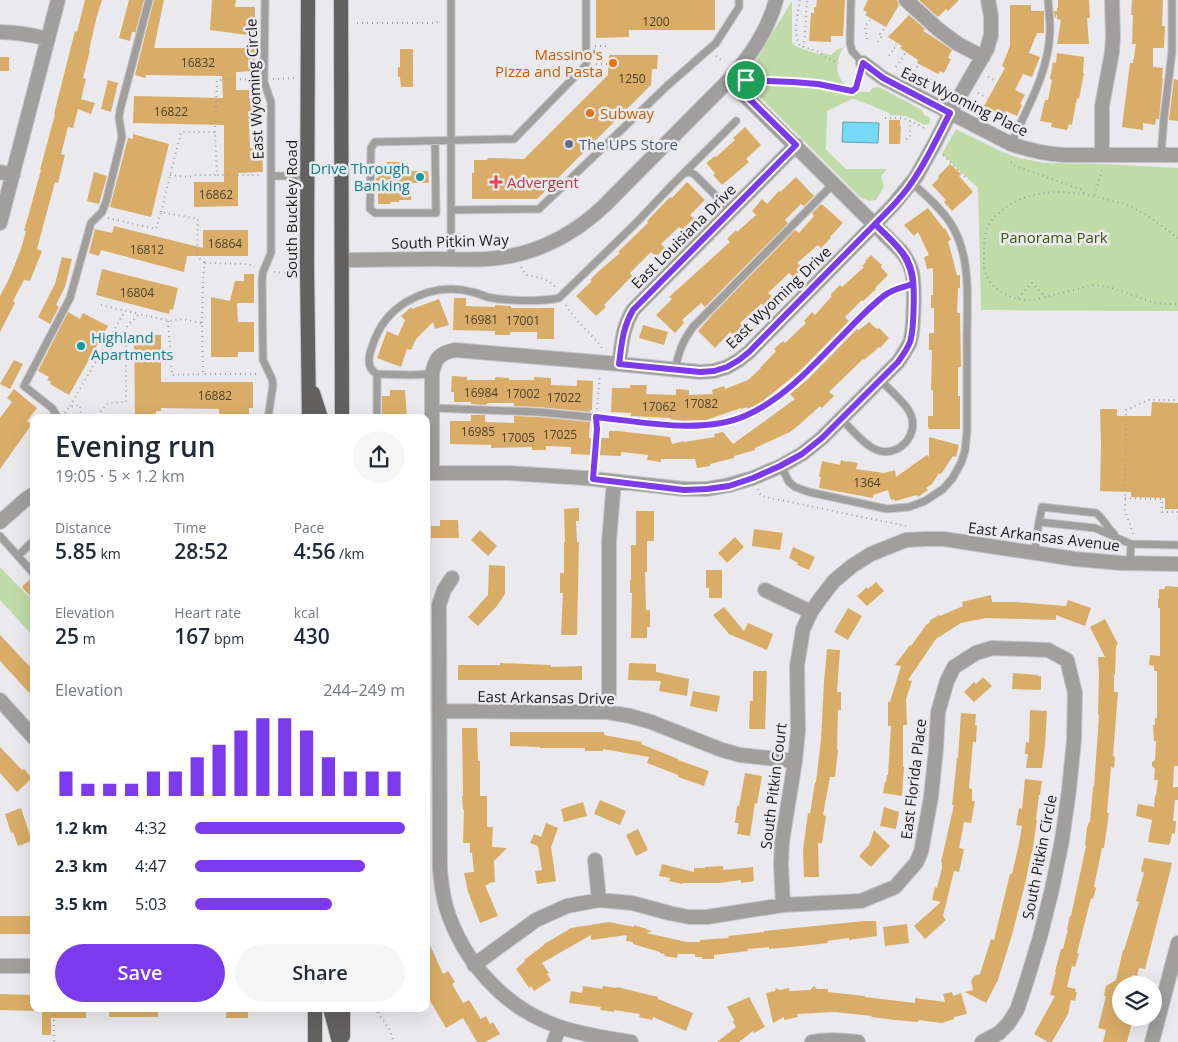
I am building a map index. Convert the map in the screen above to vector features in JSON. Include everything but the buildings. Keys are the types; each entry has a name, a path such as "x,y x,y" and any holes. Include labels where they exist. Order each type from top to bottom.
{"main road":[{"name":"South Buckley Road","path":"308,0 309,414"},
{"path":"341,1 342,414"},
{"path":"308,380 320,414"},
{"path":"315,1012 315,1042"},
{"path":"331,1012 339,1042"},
{"path":"343,1012 343,1042"}],"street":[{"path":"0,224 6,174 48,39 58,0"},
{"name":"South Pitkin Way","path":"342,260 488,258 533,250 554,242 592,217 604,206 730,80 756,46 767,25 776,0"},
{"path":"906,0 939,30 958,44 983,57"},
{"name":"East Wyoming Drive","path":"430,451 432,374 434,362 446,352 454,350 700,372 714,371 727,367 749,352 875,224 911,182 987,49 991,35 992,16 988,0"},
{"path":"1103,160 1102,106 1112,52 1112,0"},
{"path":"0,32 26,33 48,39"},
{"name":"East Wyoming Place","path":"863,63 883,78 1010,144 1031,151 1103,160 1178,155"},
{"path":"430,473 509,473 614,481 684,490 729,486 753,478 802,454 822,438 901,358 910,343 913,331 913,284 908,260 875,224 730,80"},
{"name":"East Louisiana Drive","path":"619,364 623,333 627,320 633,310 796,145"},
{"path":"607,712 609,693 609,541 614,481"},
{"path":"0,522 30,496"},
{"name":"East Arkansas Avenue","path":"906,540 944,539 1075,559 1178,564"},
{"name":"South Pitkin Court","path":"784,904 781,864 782,842 798,731 796,666 803,629 811,612 834,581 852,566 871,554 906,540"},
{"path":"452,578 444,590 439,605 439,711 433,847 440,869 451,923 474,965 497,990 518,1007 542,1020 578,1033 631,1042"},
{"path":"765,590 811,612"},
{"name":"East Florida Place","path":"474,965 536,920 567,906 599,900 632,902 689,917 707,917 784,904 861,901 895,888 916,863 923,844 931,797 938,712 947,681 954,667 976,653 992,648 1048,650 1068,660"},
{"name":"South Pitkin Circle","path":"982,1042 998,1033 1008,1024 1017,1010 1035,954 1052,889 1062,840 1074,740 1076,693 1068,660"},
{"path":"0,700 30,734"},
{"name":"East Arkansas Drive","path":"439,711 607,712 651,722 722,750 740,755 795,761"},
{"path":"595,860 599,900"},
{"path":"1152,1042 1178,943"},
{"path":"0,966 30,966"},
{"path":"554,1042 559,1027"},
{"path":"812,1042 844,1040 858,1042"}],"lane":[{"path":"59,414 24,386 70,298 91,223 102,212 106,202 122,137 119,118 120,110 149,0"},
{"name":"East Wyoming Circle","path":"265,0 264,82 271,102 271,253 263,272 262,280 263,360 273,385 269,414"},
{"path":"451,0 451,259"},
{"path":"435,141 436,213 375,214 370,210 370,148 374,142 514,139 586,65 586,0"},
{"path":"451,210 539,209 667,86 716,43 739,7 739,0"},
{"path":"851,0 850,42 852,50 863,63"},
{"path":"1010,144 1040,82 1046,61 1050,30 1048,0"},
{"path":"1160,155 1172,52 1172,0"},
{"path":"432,374 377,374 372,371 368,362 373,344 382,324 401,305 418,295 442,289 457,289 488,297 507,299 545,300 559,298 736,121"},
{"path":"685,173 690,172 695,175 730,211"},
{"name":"East Wyoming Circle","path":"271,176 307,176"},
{"path":"780,466 796,488 887,509 909,507 943,490 961,463 965,450 967,431 967,283 963,258 958,238 951,223 934,203 911,182"},
{"path":"675,370 684,339 693,327 834,183"},
{"path":"432,408 538,412 683,426 706,426 726,422 747,416 782,393 804,375 886,294 913,284"},
{"path":"377,374 377,414"},
{"path":"841,419 870,447 879,451 897,450 904,444 910,437 913,428 909,410 879,380"},
{"path":"1034,553 1042,507 1096,512 1118,538"},
{"path":"1039,522 1095,528 1131,544 1178,545"},
{"path":"0,536 30,570"},
{"path":"18,556 30,544"},
{"path":"1130,563 1131,544"}],"path":[{"path":"800,0 796,27 798,44 820,52 823,56 839,63"},
{"path":"802,47 805,34 807,0"},
{"path":"867,39 866,27 870,20"},
{"path":"357,23 439,22"},
{"path":"878,42 882,36 880,34 884,29"},
{"path":"889,56 896,44"},
{"path":"595,46 609,46"},
{"path":"896,67 905,54"},
{"path":"714,55 722,61"},
{"path":"730,80 818,84 852,91 856,88 863,63"},
{"path":"912,76 918,65"},
{"path":"928,84 933,74"},
{"path":"988,77 996,81"},
{"path":"270,79 295,78"},
{"path":"216,175 216,80 254,79"},
{"path":"978,93 987,98"},
{"path":"885,118 902,118 926,129"},
{"path":"906,139 910,136 910,121"},
{"path":"107,218 156,229 181,132 215,132"},
{"path":"943,155 968,180"},
{"path":"1095,195 1103,160"},
{"path":"1011,162 1015,166 1083,190 1084,194"},
{"path":"170,175 188,177 196,175 261,175"},
{"path":"1178,238 1130,206 1095,195 1050,192 1022,198 998,213 989,224 984,240 986,274 990,281 1004,294 1017,299 1027,301 1093,285 1119,290 1150,302 1178,304"},
{"path":"161,212 198,219 197,251 198,257 205,263 256,266"},
{"path":"203,374 202,322 205,263"},
{"path":"269,272 295,274"},
{"path":"1017,299 1032,283 1046,297"},
{"path":"101,305 168,321 182,319 202,322"},
{"path":"63,414 72,404 125,311"},
{"path":"99,414 108,403 126,402 126,328 139,314"},
{"path":"168,321 172,375 256,374"},
{"path":"593,479 600,372"},
{"path":"1133,534 1125,510 1126,410 1148,400 1178,400"},
{"path":"70,407 80,405 81,414"},
{"path":"753,478 761,496 913,528"},
{"path":"1125,498 1162,499 1162,512 1178,512"},
{"path":"54,1012 54,1041"},
{"path":"378,1012 389,1029 394,1042"}],"green space":[{"path":"792,1 792,42 797,47 818,54 831,55 838,49 843,48 837,65 838,73 845,85 860,92 870,92 872,88 879,87 922,110 924,115 930,119 929,124 925,125 906,116 890,115 855,99 827,111 826,150 846,169 887,169 881,176 884,186 876,200 869,201 860,197 754,91 751,85 749,77 751,68"},
{"name":"Panorama Park","path":"956,129 1000,151 1019,158 1045,163 1178,168 1178,311 981,310 978,188 942,154"},
{"path":"0,567 30,598 30,633 0,600"}],"water":[{"path":"843,122 879,123 878,143 842,142"}],"place":[{"name":"Massino's Pizza and Pasta","path":"613,63"},
{"name":"Subway","path":"590,113"},
{"name":"The UPS Store","path":"569,144"},
{"name":"Drive Through Banking","path":"420,177"},
{"name":"Advergent","path":"496,182"},
{"name":"Highland Apartments","path":"81,346"}],"route":[{"path":"746,80 730,80 796,145 633,310 627,320 623,333 619,364 700,372 714,371 727,367 749,352 875,224 908,260 912,273 913,284 913,331 910,343 898,362 822,438 802,454 748,480 729,486 684,490 593,479 597,429 596,417 683,426 706,426 747,416 763,407 804,375 886,294 913,284 908,260 901,251 875,224 916,177 950,113 883,78 863,63 856,88 852,91 818,84 746,80"}]}
